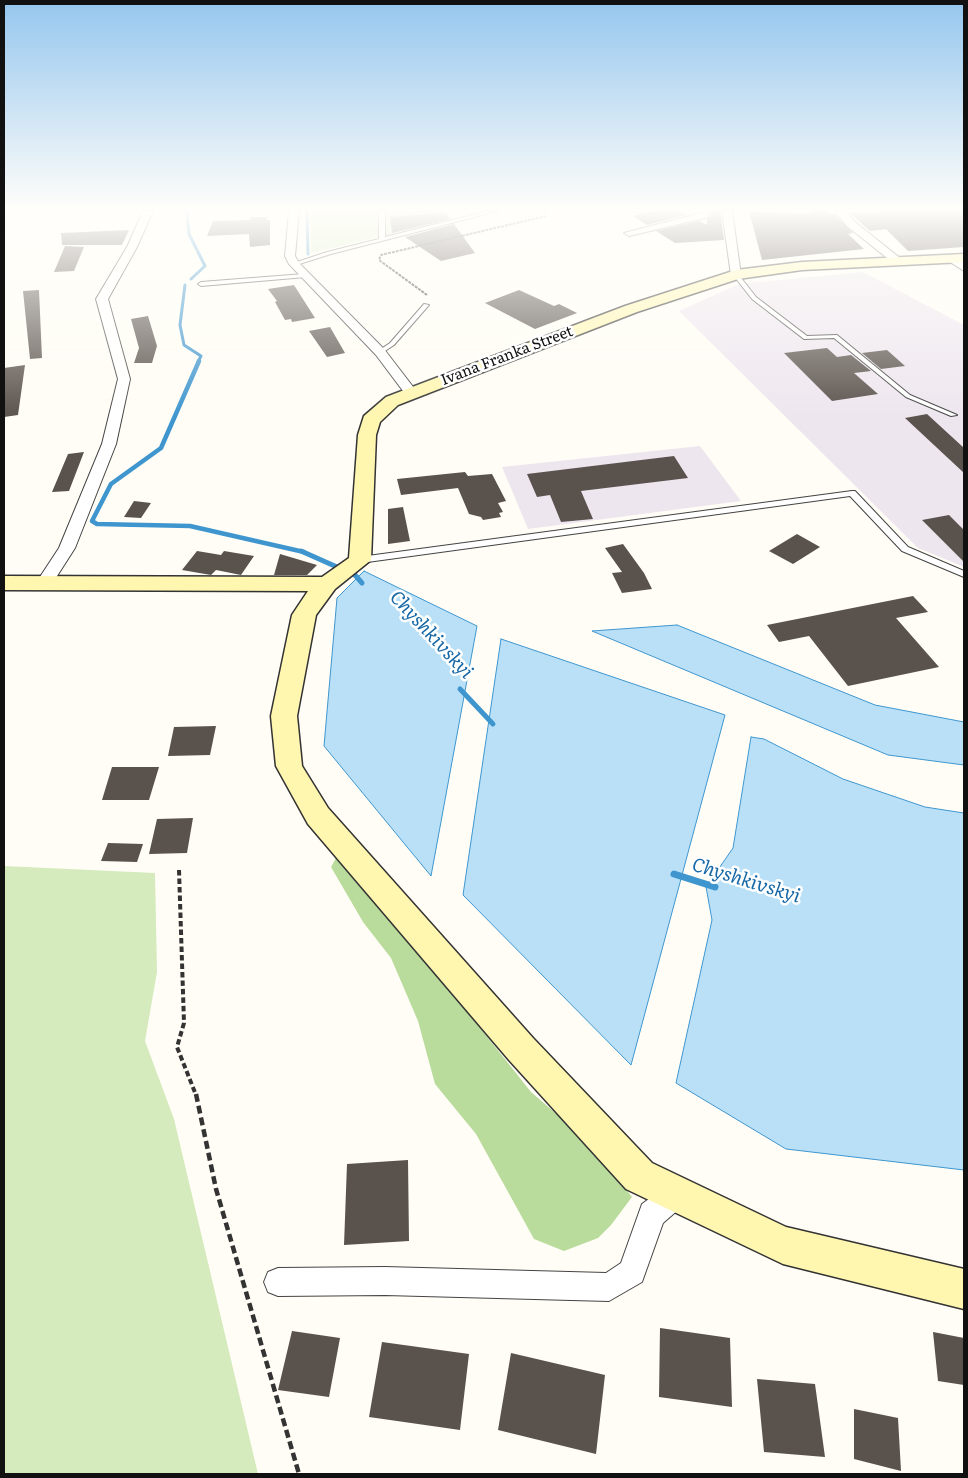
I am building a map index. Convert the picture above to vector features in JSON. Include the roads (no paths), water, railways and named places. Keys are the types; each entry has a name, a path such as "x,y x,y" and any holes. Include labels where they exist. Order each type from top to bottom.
{"street":[{"path":"44,583 67,548 110,444 124,379 102,300 113,280"},
{"path":"308,280 380,352 411,392"},
{"name":"Ivana Franka Street","path":"343,572 369,427 371,420 384,406 411,392 631,309 721,280"},
{"path":"4,583 343,572"},
{"path":"343,572 313,600 304,615 284,716 289,766 318,816 521,1049 640,1176 783,1245 964,1289"},
{"path":"278,1282 385,1281 609,1287 632,1272 652,1214 676,1194"}],"lane":[{"path":"201,284 253,280"},
{"path":"740,280 754,298 806,338 836,336 908,396 953,414"},
{"path":"380,352 392,344 426,305"},
{"path":"343,572 852,493 905,549 964,574"}],"water":[{"path":"364,571 477,626 431,876 324,746 337,598"},
{"path":"677,625 875,705 964,722 964,765 888,755 592,631"},
{"path":"501,639 725,715 631,1065 463,895"},
{"path":"751,737 764,739 843,779 925,807 964,813 964,1170 786,1149 676,1083 712,920 706,887 733,848"}],"waterway":[{"name":"Chyshkivskyi","path":"185,285 180,325 184,345 201,356 198,362"},
{"name":"Chyshkivskyi","path":"199,361 161,448 111,484 92,521 97,524 190,526 302,552"},
{"name":"Chyshkivskyi","path":"302,552 355,575 362,583"},
{"name":"Chyshkivskyi","path":"460,689 493,724"},
{"name":"Chyshkivskyi","path":"674,874 715,887"}]}
